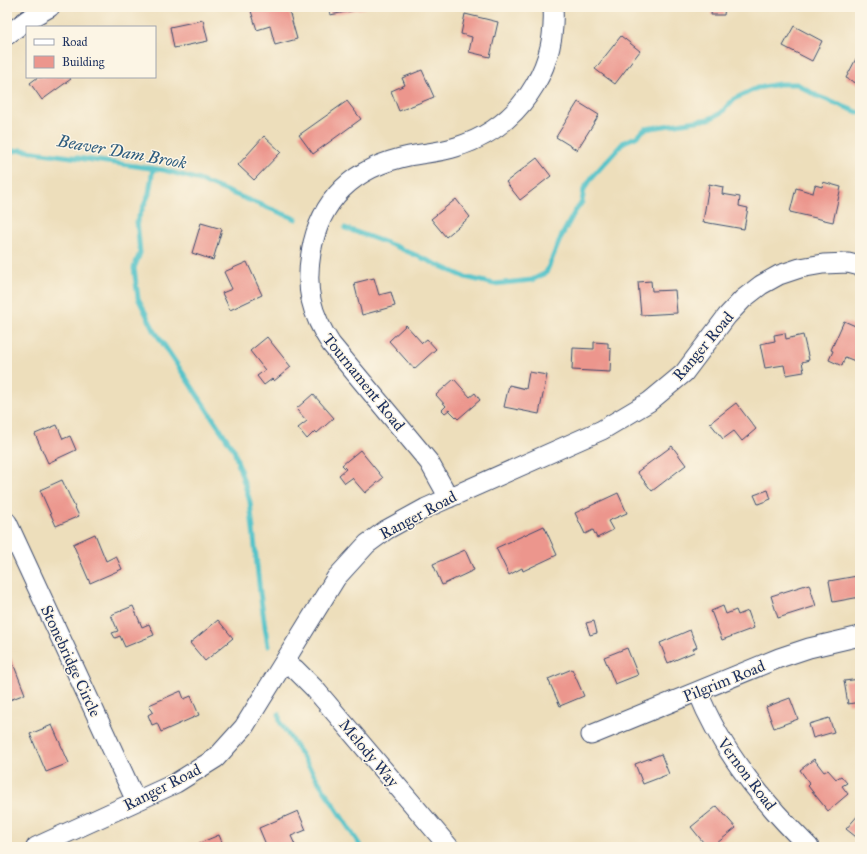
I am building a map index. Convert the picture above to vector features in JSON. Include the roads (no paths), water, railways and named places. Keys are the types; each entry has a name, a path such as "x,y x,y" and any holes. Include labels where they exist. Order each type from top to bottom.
{"street":[{"path":"7,35 27,20 50,7"},
{"name":"Tournament Road","path":"449,498 429,462 331,344 321,328 313,310 308,289 308,267 312,246 317,228 326,209 338,192 353,178 370,168 389,161 455,148 474,140 493,130 523,104 544,68 550,50 553,30 553,7"},
{"name":"Ranger Road","path":"36,847 176,783 216,758 244,727 336,578 367,544 404,519 602,430 649,402 684,373 727,316 743,299 761,285 779,275 800,268 823,264 848,263 860,266"},
{"name":"Stonebridge Circle","path":"7,522 136,801"},
{"name":"Pilgrim Road","path":"591,735 801,651 860,636"},
{"name":"Melody Way","path":"284,663 294,669 314,688 449,847"},
{"name":"Vernon Road","path":"698,692 713,726 728,750 764,799 809,847"}],"waterway":[{"name":"Beaver Dam Brook","path":"345,228 395,246 465,277 494,284 532,280 546,273 561,237 574,213 582,202 584,189 593,176 624,142 636,137 645,129 709,119 721,113 734,99 757,88 779,84 797,84 817,96 860,113"},
{"name":"Beaver Dam Brook","path":"7,152 21,150 164,170 199,180 296,219"},
{"path":"153,168 149,194 137,221 140,253 134,268 138,298 154,330 234,450 250,502 260,593 268,646"},
{"path":"279,714 280,722 361,847"}]}
